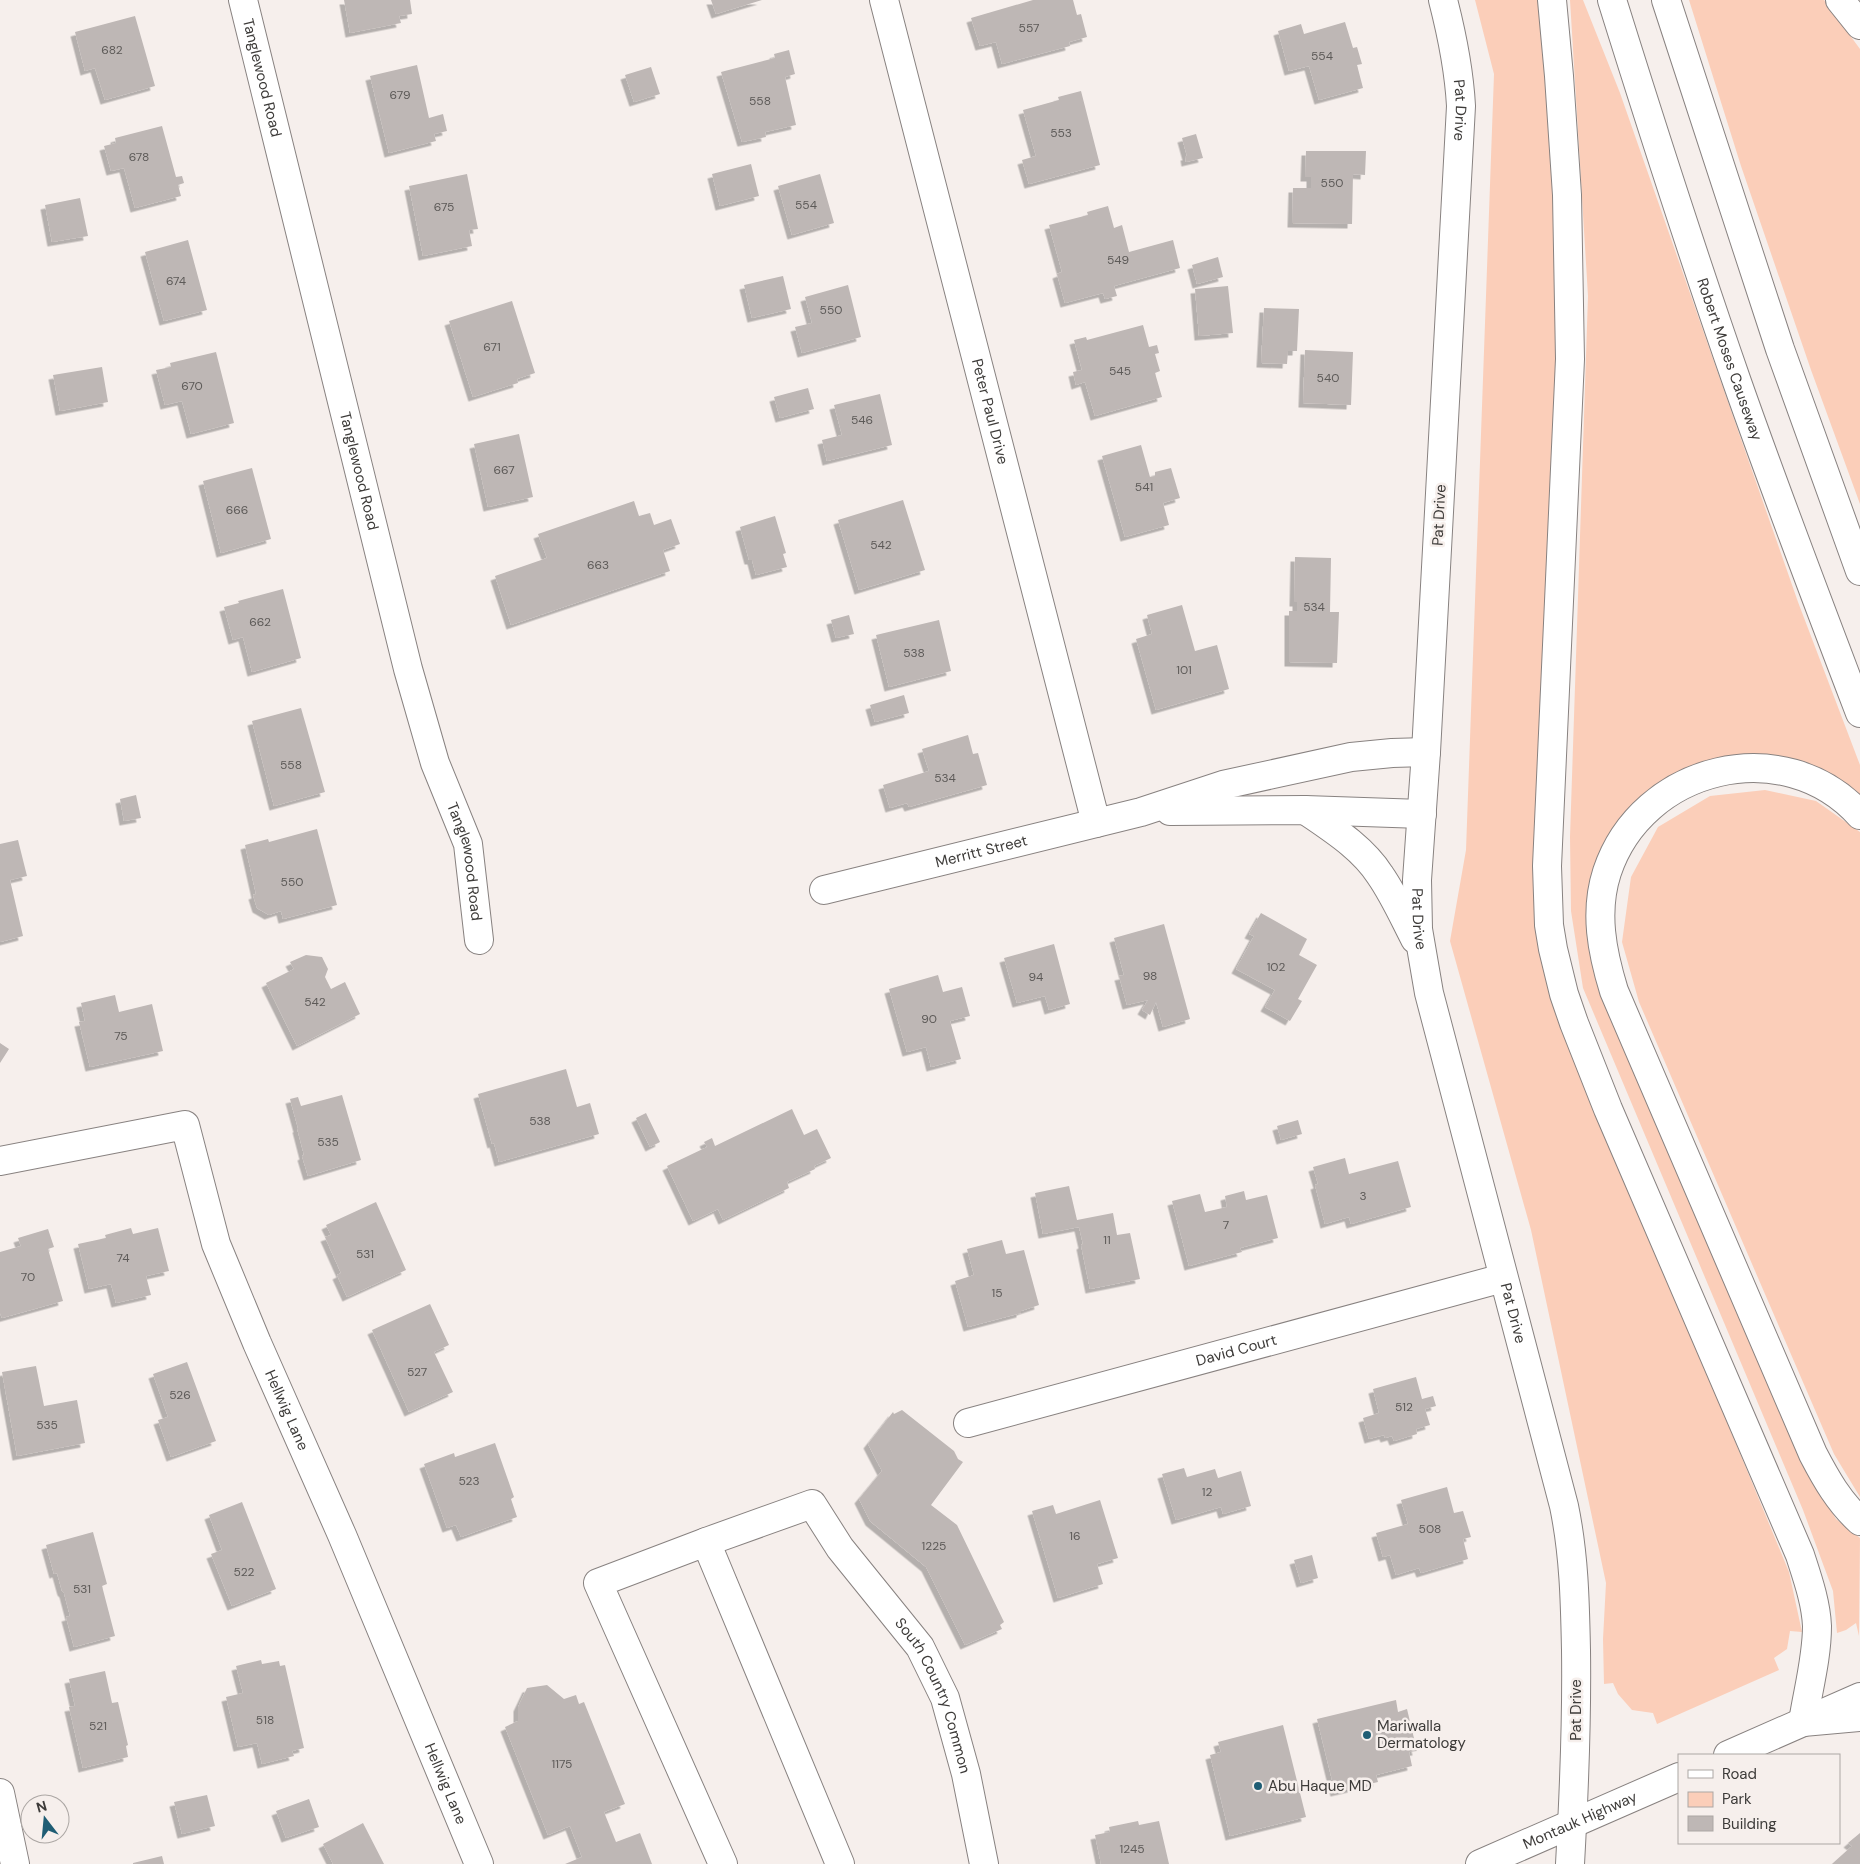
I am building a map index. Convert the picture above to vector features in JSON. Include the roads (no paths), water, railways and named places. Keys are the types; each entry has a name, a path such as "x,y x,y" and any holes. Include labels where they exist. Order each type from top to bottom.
{"main road":[{"name":"Tanglewood Road","path":"243,0 408,669 435,763 468,844 479,940"},
{"name":"Peter Paul Drive","path":"884,0 1096,823"},
{"name":"Pat Drive","path":"1443,0 1456,52 1460,78 1461,106 1417,904 1421,949 1430,993 1564,1506 1570,1539 1574,1582 1577,1720 1570,1864"},
{"path":"1552,0 1567,195 1570,360 1547,866 1549,925 1564,994 1593,1070 1797,1548 1806,1574 1817,1625 1803,1722"},
{"name":"Robert Moses Causeway","path":"1612,0 1696,263 1737,382 1777,494 1860,713"},
{"path":"1666,0 1780,349 1860,571"},
{"path":"1840,0 1860,25"},
{"name":"Merritt Street","path":"824,890 1141,812 1223,785 1331,761 1392,752 1426,752"},
{"path":"1860,815 1842,798 1827,788 1789,772 1766,768 1742,767 1718,771 1695,779 1675,788 1655,802 1626,834 1615,851 1607,872 1602,892 1600,913 1603,952 1614,991 1813,1454 1834,1491 1848,1510 1860,1521"},
{"name":"Merritt Street","path":"1141,812 1304,810 1422,814"},
{"path":"1304,810 1337,832 1358,850 1380,874 1421,949"},
{"name":"Hellwig Lane","path":"0,1161 185,1125 216,1244 257,1343 342,1535 479,1864"},
{"name":"David Court","path":"968,1423 1503,1278"},
{"name":"South Country Common","path":"706,1542 812,1504 840,1548 920,1647 946,1698 966,1774 984,1864"},
{"path":"723,1864 598,1583 706,1542 840,1864"},
{"path":"1730,1754 1860,1697"},
{"path":"1803,1722 1860,1717"},
{"name":"Montauk Highway","path":"1480,1864 1678,1777"},
{"path":"0,1793 15,1864"}],"place":[{"name":"Mariwalla Dermatology","path":"1367,1735"},
{"name":"Abu Haque MD","path":"1258,1786"}]}
